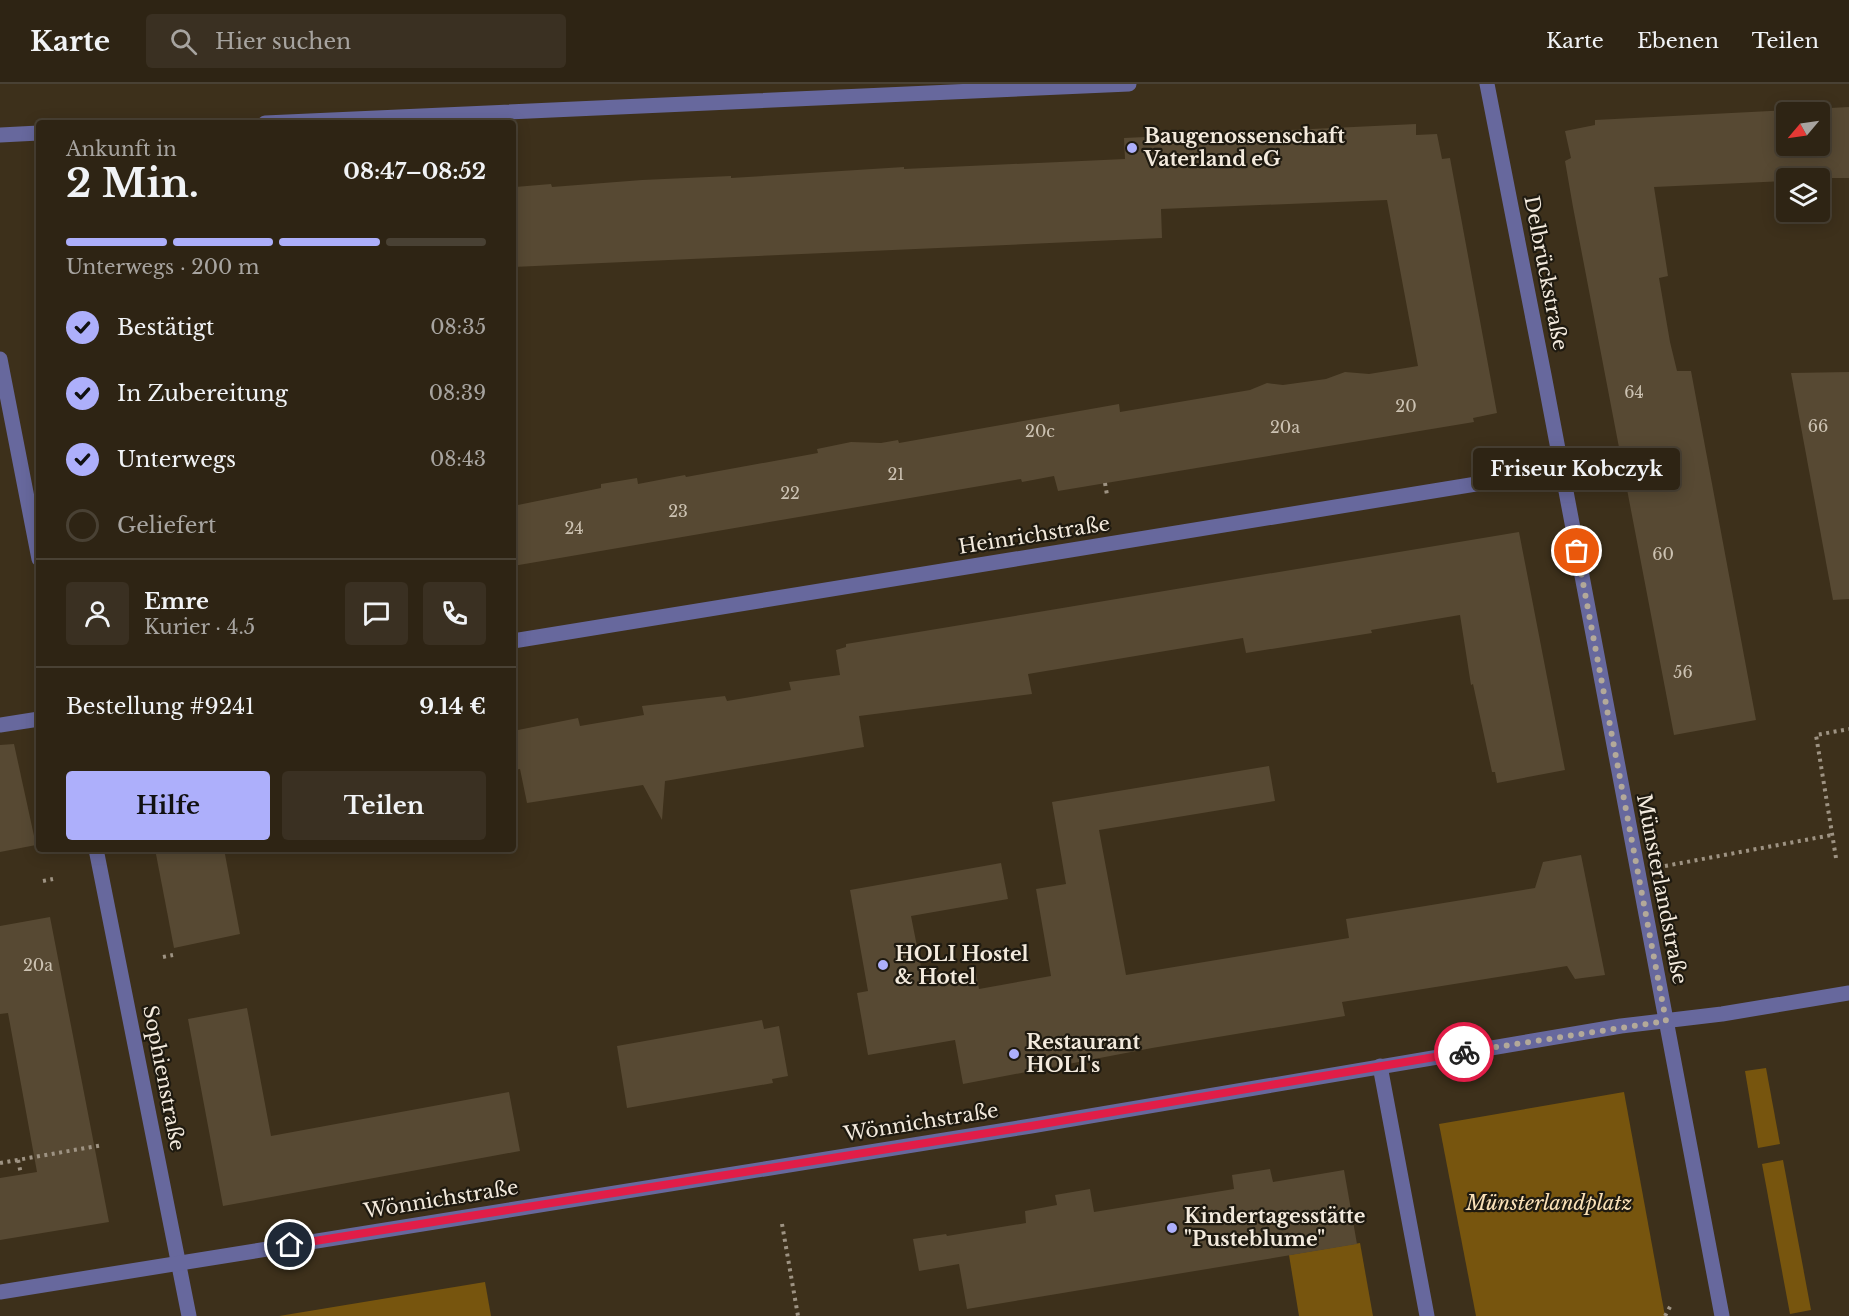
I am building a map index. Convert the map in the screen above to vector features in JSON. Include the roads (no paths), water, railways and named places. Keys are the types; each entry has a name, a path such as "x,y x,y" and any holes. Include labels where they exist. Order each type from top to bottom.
{"street":[{"path":"332,120 1129,84"},
{"name":"Delbrückstraße","path":"1487,84 1562,470"},
{"path":"0,135 36,133"},
{"path":"0,358 36,543"},
{"name":"Heinrichstraße","path":"516,641 1562,470"},
{"name":"Münsterlandstraße","path":"1562,470 1722,1316"},
{"path":"0,725 36,719"},
{"name":"Sophienstraße","path":"97,852 189,1316"},
{"name":"Wönnichstraße","path":"0,1292 1031,1126 1621,1026 1722,1014 1849,993"},
{"path":"1380,1066 1427,1316"}],"place":[{"name":"Baugenossenschaft Vaterland eG","path":"1132,148"},
{"name":"Friseur Kobczyk","path":"1577,551"},
{"name":"HOLI Hostel & Hotel","path":"883,965"},
{"name":"Restaurant HOLI's","path":"1014,1054"},
{"name":"Kindertagesstätte \"Pusteblume\"","path":"1172,1228"}],"park label":[{"name":"Münsterlandplatz","path":"1549,1203"}]}
